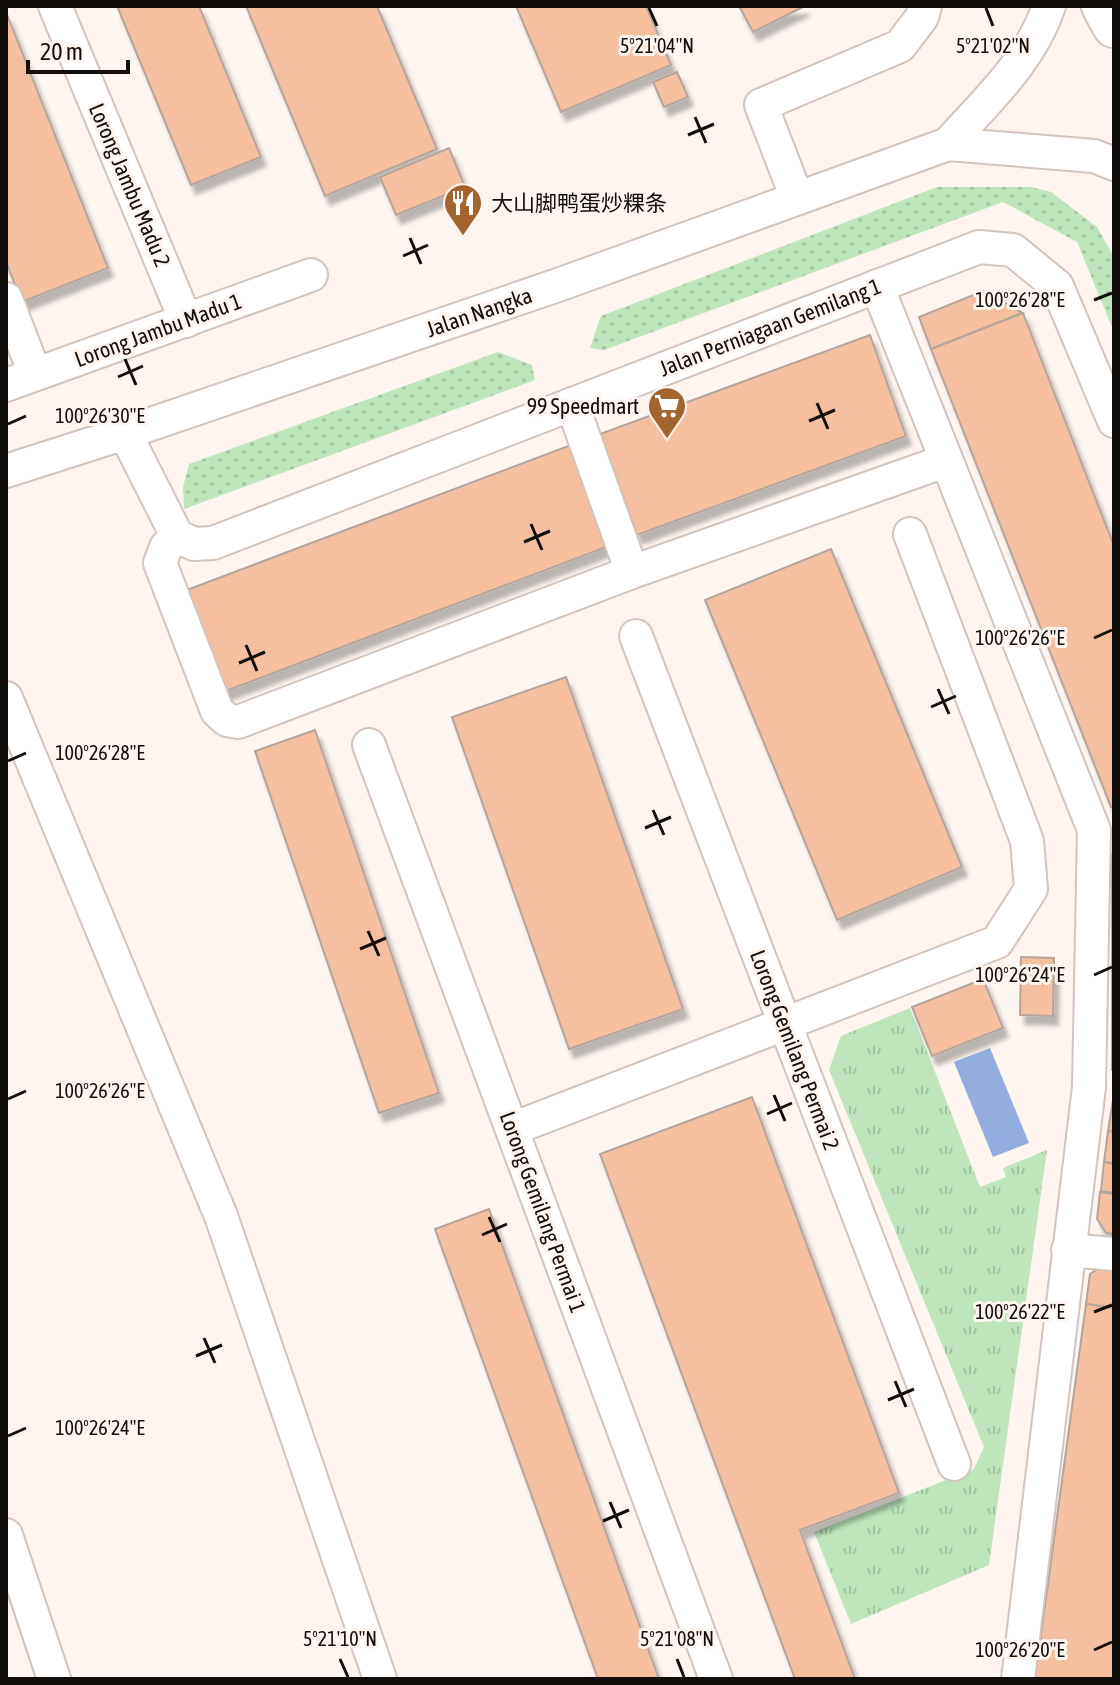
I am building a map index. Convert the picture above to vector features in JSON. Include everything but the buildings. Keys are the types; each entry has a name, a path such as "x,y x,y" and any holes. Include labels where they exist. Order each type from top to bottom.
{"main road":[{"path":"1103,6 1114,26"}],"street":[{"name":"Lorong Jambu Madu 2","path":"55,6 186,321"},
{"path":"797,198 761,105 900,46 922,17 925,6"},
{"name":"Jalan Nangka","path":"948,144 1025,57 1040,32 1049,6"},
{"name":"Jalan Nangka","path":"6,471 546,289 948,144 1094,156 1114,164"},
{"name":"Jalan Perniagaan Gemilang 1","path":"177,536 194,544 213,543 979,247 1013,250 1057,286 1114,421"},
{"name":"Lorong Jambu Madu 1","path":"20,379 311,275"},
{"path":"877,286 945,461 1104,826 1089,1087 1018,1679"},
{"path":"6,299 20,379"},
{"path":"572,404 632,572"},
{"path":"125,433 177,536 166,547 160,563 217,711 227,720 238,722 632,572 945,461"},
{"path":"512,1129 997,942 1031,889 1027,841 910,534"},
{"name":"Lorong Gemilang Permai 2","path":"636,636 954,1464"},
{"path":"6,698 221,1216 380,1679"},
{"name":"Lorong Gemilang Permai 1","path":"369,745 716,1679"},
{"path":"1068,1250 1114,1254"},
{"path":"6,1535 54,1679"}],"green space":[{"path":"937,187 1031,187 1051,192 1097,227 1114,257 1114,332 1077,242 1003,202 604,350 590,348 601,316"},
{"path":"498,352 532,365 535,380 184,509 183,487 189,464"},
{"path":"910,1008 980,1187 1006,1177 1003,1168 1047,1150 989,1565 851,1624 814,1532 974,1469 984,1447 829,1070 841,1036"}],"water":[{"path":"990,1048 1029,1143 993,1157 954,1062"}],"place":[{"name":"大山脚鸭蛋炒粿条","path":"463,237"},
{"name":"99 Speedmart","path":"667,440"}]}
